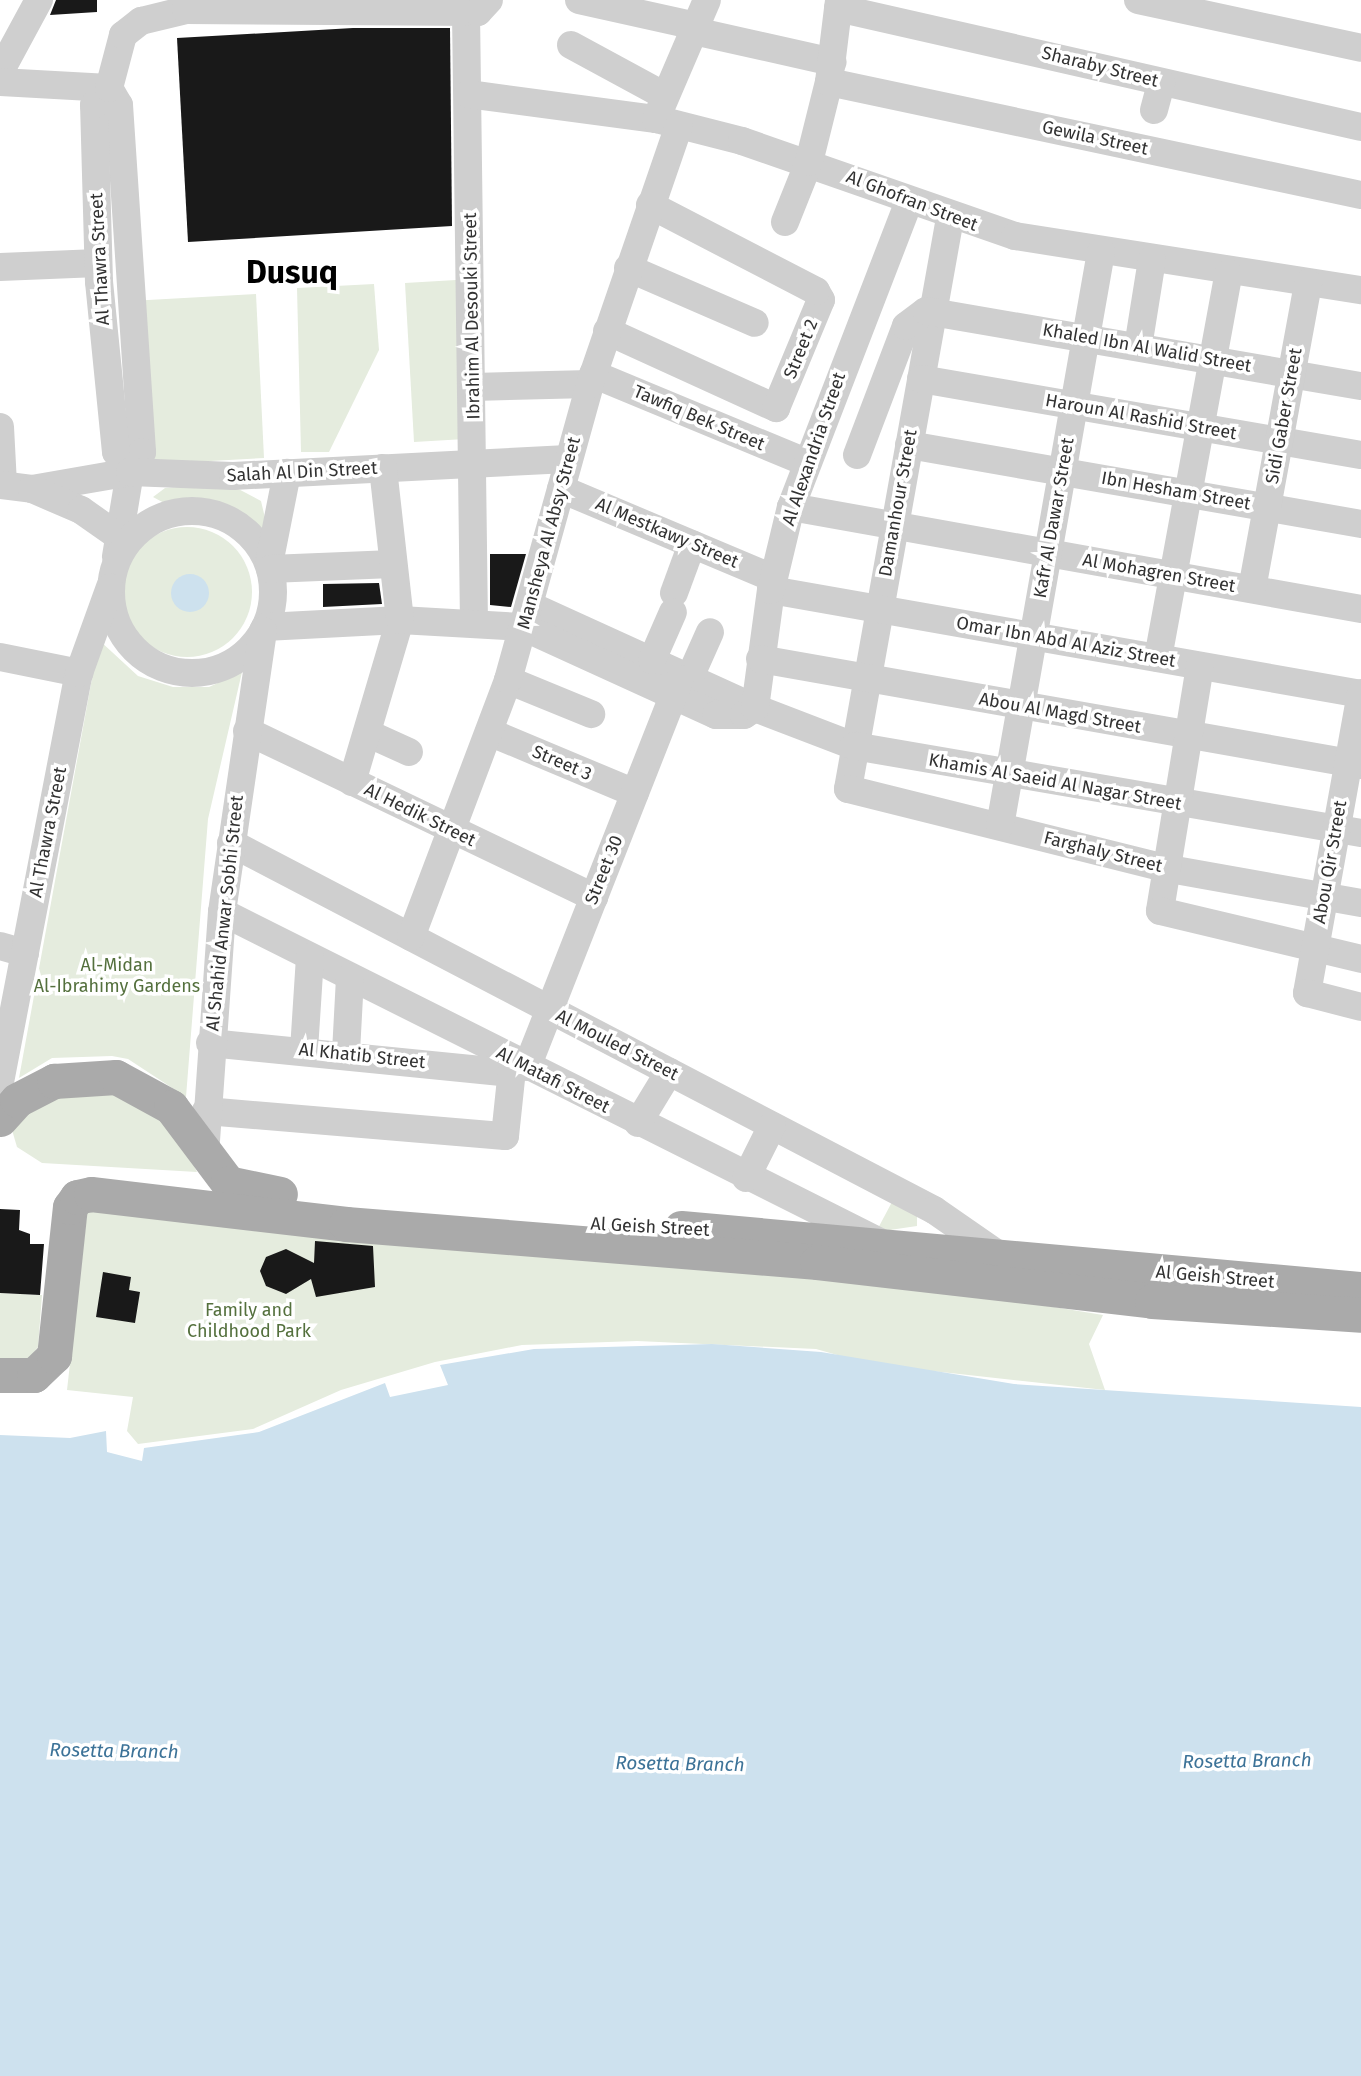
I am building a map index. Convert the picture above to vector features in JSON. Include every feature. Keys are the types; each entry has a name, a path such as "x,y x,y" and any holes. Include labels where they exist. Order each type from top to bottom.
{"main road":[{"name":"Al Geish Street","path":"0,1119 18,1100 54,1080 117,1077 171,1107 228,1183 251,1192 594,1224 885,1244 1361,1289"},
{"name":"Al Geish Street","path":"0,1375 34,1374 54,1356 72,1201 90,1194 346,1224 817,1262 1152,1301 1361,1315"}],"street":[{"path":"0,72 39,0"},
{"name":"Gewila Street","path":"579,0 695,28 831,72 1361,195"},
{"name":"Mansheya Al Absy Street","path":"411,937 508,680 568,459 607,331 650,205 667,114 707,0"},
{"path":"1138,0 1261,12 1361,48"},
{"path":"785,222 809,162 831,72 839,4"},
{"name":"Sharaby Street","path":"839,4 1161,83 1361,127"},
{"name":"Al Thawra Street","path":"130,472 116,452 98,263 94,106 109,88 123,35 159,8 189,5 478,6"},
{"name":"Ibrahim Al Desouki Street","path":"474,620 475,463 468,94 478,6"},
{"path":"570,45 667,114"},
{"path":"0,82 109,88"},
{"path":"1154,110 1161,83"},
{"name":"Al Thawra Street","path":"0,1082 12,950 79,673 115,562 130,472 142,452 119,105 109,88"},
{"name":"Al Ghofran Street","path":"468,94 667,114 809,162 950,218 1101,252 1229,273 1361,290"},
{"name":"Al Alexandria Street","path":"755,708 772,584 791,507 805,462 909,201"},
{"name":"Street 2","path":"607,331 776,408 784,358 819,293 650,205"},
{"name":"Damanhour Street","path":"848,789 950,218"},
{"name":"Kafr Al Dawar Street","path":"1000,826 1101,252"},
{"path":"1138,347 1153,260"},
{"path":"0,267 98,263"},
{"path":"628,268 755,323"},
{"path":"1158,658 1229,273"},
{"name":"Sidi Gaber Street","path":"1252,589 1308,283"},
{"path":"857,455 906,326 920,313 933,311"},
{"name":"Khaled Ibn Al Walid Street","path":"933,311 1361,386"},
{"path":"473,387 592,379"},
{"name":"Tawfiq Bek Street","path":"592,379 805,462"},
{"name":"Haroun Al Rashid Street","path":"921,379 1361,455"},
{"path":"0,427 1,485 32,489 81,510 115,562 116,623 125,639 169,670 222,667 264,629 273,598 270,566 287,473"},
{"name":"Ibn Hesham Street","path":"909,445 1361,524"},
{"name":"Salah Al Din Street","path":"32,489 130,472 287,473 568,459"},
{"path":"352,782 400,620 383,468"},
{"name":"Al Mestkawy Street","path":"561,489 692,544 772,584"},
{"name":"Al Mohagren Street","path":"791,507 1361,609"},
{"path":"115,562 143,526 170,513 193,510 216,513 243,527 270,566"},
{"path":"652,660 692,544"},
{"path":"270,566 393,564"},
{"name":"Omar Ibn Abd Al Aziz Street","path":"772,584 879,609 1361,694"},
{"path":"526,616 682,683"},
{"path":"264,629 400,620 474,620 526,616 652,660 682,683 716,715 744,715 755,708"},
{"name":"Al Shahid Anwar Sobhi Street","path":"205,1155 210,1042 222,912 264,629"},
{"name":"Street 30","path":"206,1111 499,1137 509,1131 518,1067 549,1010 635,793 682,683 710,632"},
{"path":"0,657 79,673"},
{"name":"Abou Al Magd Street","path":"760,659 866,680 1354,764"},
{"path":"1200,666 1158,907 1166,916 1361,959"},
{"path":"508,680 592,714"},
{"name":"Abou Qir Street","path":"1361,694 1349,831 1324,896 1308,995 1361,1007"},
{"name":"Khamis Al Saeid Al Nagar Street","path":"755,708 854,746 1009,776 1349,831"},
{"name":"Al Hedik Street","path":"247,732 594,897"},
{"name":"Street 3","path":"489,732 635,793"},
{"path":"367,733 409,752"},
{"name":"Farghaly Street","path":"848,789 1164,868 1361,903"},
{"name":"Al Mouled Street","path":"231,843 934,1210 999,1255"},
{"name":"Al Matafi Street","path":"222,912 518,1067 885,1244"},
{"path":"304,1050 310,957"},
{"path":"345,1052 350,977"},
{"name":"Al Khatib Street","path":"210,1042 518,1067"},
{"path":"638,1123 669,1072"},
{"path":"746,1178 772,1126"}],"green space":[{"path":"456,280 465,439 414,442 405,283"},
{"path":"374,284 379,350 329,452 301,452 297,288"},
{"path":"256,294 264,458 138,465 130,301"},
{"path":"227,483 261,501 270,539 229,505 166,504 153,497 165,488"},
{"path":"187,527 212,532 233,546 247,567 252,592 247,617 233,638 212,652 187,657 162,652 141,638 127,617 122,592 127,567 141,546 162,532"},
{"name":"Al-Midan Al-Ibrahimy Gardens","path":"99,640 138,676 173,687 209,687 242,672 208,819 186,1097 128,1059 112,1056 52,1058 19,1078"},
{"path":"97,1087 144,1104 183,1143 197,1172 42,1163 17,1147 12,1130 24,1116 48,1099"},
{"path":"892,1202 917,1214 917,1226 876,1232"},
{"name":"Family and Childhood Park","path":"88,1205 846,1273 1103,1315 1089,1344 1105,1390 869,1364 816,1349 637,1341 522,1345 435,1362 341,1390 253,1429 138,1444 127,1431 133,1397 67,1390"},
{"path":"0,1293 42,1295 38,1347 23,1366 0,1364"}],"water":[{"path":"190,574 203,580 209,593 203,606 190,612 177,606 171,593 177,580"},
{"name":"Rosetta Branch","path":"712,1344 821,1352 1014,1384 1361,1407 1361,2076 0,2076 0,1435 70,1438 106,1431 107,1452 142,1461 144,1448 259,1432 385,1383 390,1397 448,1385 440,1365 534,1349"}],"building":[{"path":"56,0 97,0 97,12 50,15"},
{"path":"353,28 450,28 452,226 188,242 177,38"},
{"path":"490,554 526,554 511,607 490,605"},
{"path":"379,583 382,604 323,607 323,584"},
{"path":"0,1209 20,1210 19,1230 30,1234 30,1244 44,1244 40,1295 0,1293"},
{"path":"315,1241 373,1246 375,1287 316,1297 311,1279 286,1294 266,1286 260,1271 266,1257 286,1249 314,1263"},
{"path":"103,1272 131,1277 129,1290 140,1292 135,1323 96,1317"}],"district":[{"name":"Dusuq","path":"292,272"}]}
